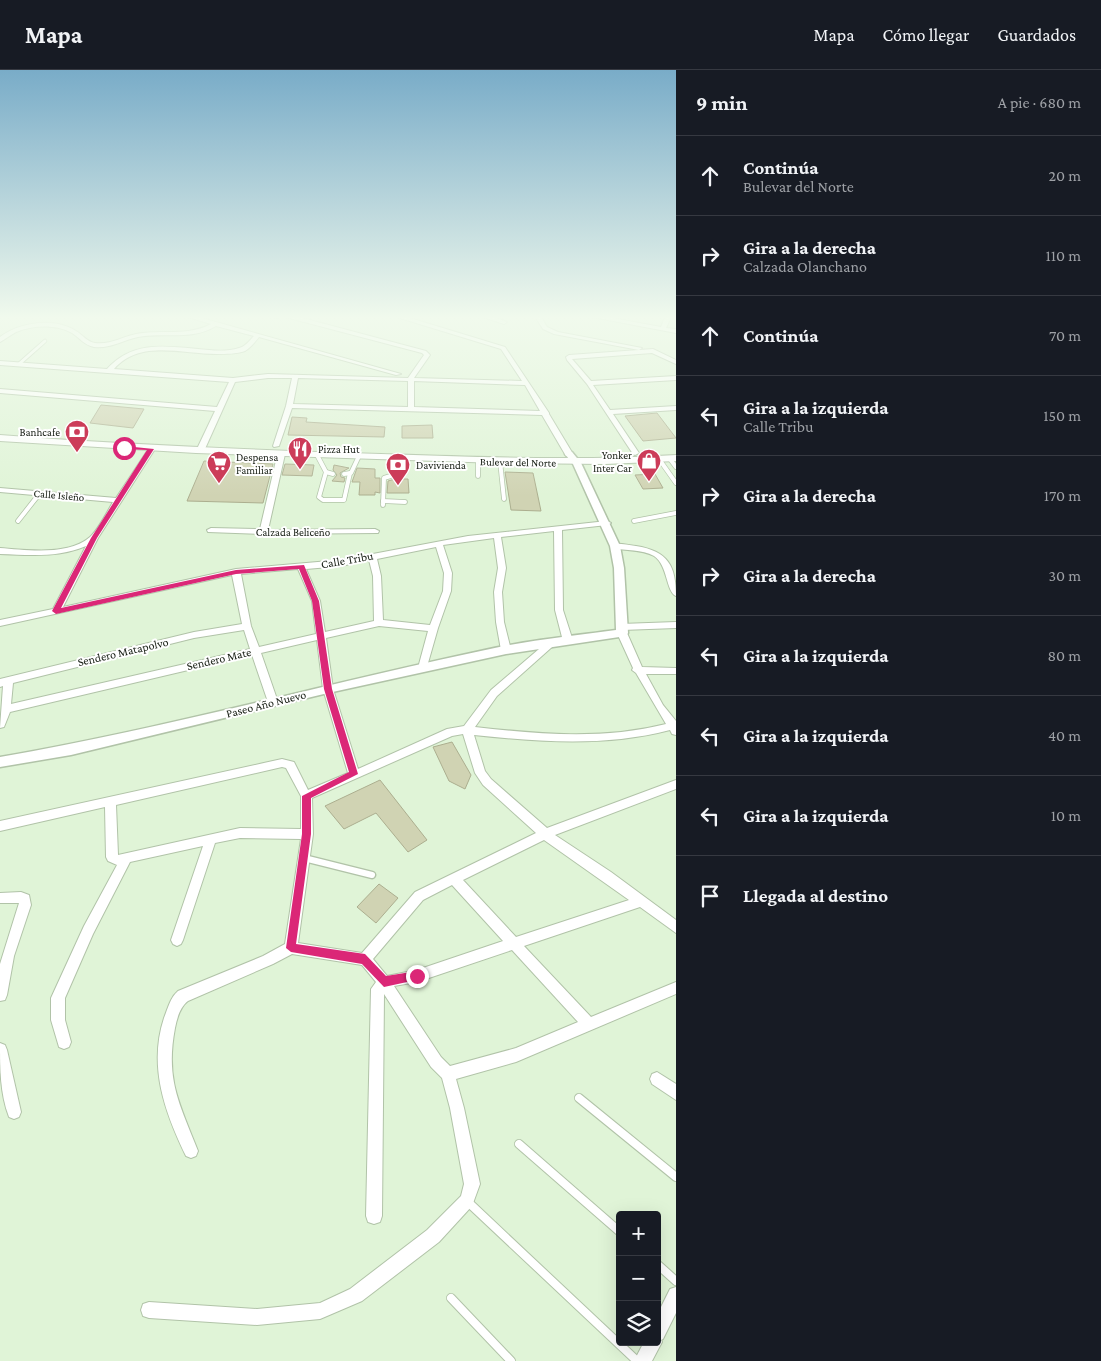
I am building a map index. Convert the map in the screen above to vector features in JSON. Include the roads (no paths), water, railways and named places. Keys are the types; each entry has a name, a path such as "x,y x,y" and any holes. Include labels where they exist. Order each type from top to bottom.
{"main road":[{"name":"Bulevar del Norte","path":"0,431 201,447 278,450 569,454 676,450"},
{"name":"Bulevar del Norte","path":"0,438 151,449 201,447"},
{"name":"Bulevar del Norte","path":"278,450 317,455 478,461 577,463 673,458"}],"street":[{"path":"159,375 233,380 268,376 294,376 411,378 527,383"},
{"path":"401,375 411,378"},
{"path":"411,409 411,378 413,375"},
{"path":"306,796 451,732 467,730 526,737 617,738 675,728 638,670 622,630 621,597 615,546 606,523 577,463 569,454 522,375"},
{"path":"582,375 610,412 635,452"},
{"path":"263,532 294,376"},
{"path":"589,383 676,378"},
{"path":"201,447 233,380"},
{"path":"0,391 219,409"},
{"path":"289,406 546,413"},
{"path":"610,412 676,408"},
{"path":"56,611 94,538 151,449"},
{"name":"Calle Isleño","path":"0,490 117,500"},
{"name":"Calle Tribu","path":"0,623 236,572 341,564 372,556 497,534 606,523"},
{"path":"558,528 559,610 568,641"},
{"name":"Calzada Beliceño","path":"211,530 263,532 375,531"},
{"path":"497,534 502,568 498,592 500,622 506,650"},
{"path":"0,551 50,554 68,552 94,538"},
{"path":"422,668 447,592 448,573 439,544"},
{"path":"615,546 649,550 666,560 676,593"},
{"path":"372,556 377,576 379,623"},
{"path":"301,567 316,601 328,689 354,774"},
{"path":"236,572 248,626 273,702"},
{"name":"Sendero Mate","path":"6,709 379,623 434,628"},
{"name":"Paseo Año Nuevo","path":"0,762 71,750 328,689 506,650 549,645 622,630 676,625"},
{"name":"Sendero Matapolvo","path":"4,682 194,635 248,626"},
{"path":"549,645 494,693 467,730 472,751 483,778 545,834 642,901 676,927"},
{"path":"638,670 676,671"},
{"path":"0,724 6,709 4,682"},
{"path":"0,826 282,763 290,765 306,796 307,834 291,948"},
{"path":"365,959 418,896 545,834 676,784"},
{"path":"110,802 112,856 116,860 240,833 307,834"},
{"path":"177,940 210,841"},
{"path":"64,1042 58,1020 58,998 88,930 127,857"},
{"path":"453,878 512,945 589,1025"},
{"path":"0,898 21,897 25,899 25,905 8,956 0,995"},
{"path":"374,1216 378,989 384,982 417,976 642,901"},
{"path":"149,1310 257,1317 320,1311 356,1295 433,1236 467,1201 472,1184 458,1108 448,1074 436,1062 384,982 365,959 291,948 268,960 183,996 177,1001 165,1054 166,1091 177,1125 191,1151"},
{"path":"448,1074 516,1055 676,988"},
{"path":"0,1050 14,1112"},
{"path":"657,1079 676,1093"},
{"path":"661,1325 676,1295"},
{"path":"643,1361 650,1346"}],"lane":[{"path":"317,455 326,472 319,497 323,500 344,500 350,473 358,456"},
{"path":"395,457 397,474 384,478 383,503 405,502"},
{"path":"673,458 676,468"},
{"path":"659,459 676,483"},
{"path":"478,461 478,476"},
{"path":"500,461 504,499"},
{"path":"326,472 333,474"},
{"path":"344,474 350,473"},
{"path":"18,521 40,493"},
{"path":"634,521 676,513"},
{"path":"303,858 372,875"},
{"path":"579,1098 676,1177"},
{"path":"520,1144 616,1228"},
{"path":"467,1201 637,1361"},
{"path":"661,1268 676,1281"},
{"path":"451,1298 511,1361"}],"place":[{"name":"Banhcafe","path":"77,453"},
{"name":"Pizza Hut","path":"300,470"},
{"name":"Yonker Inter Car","path":"649,482"},
{"name":"Despensa Familiar","path":"219,484"},
{"name":"Davivienda","path":"398,486"}]}
